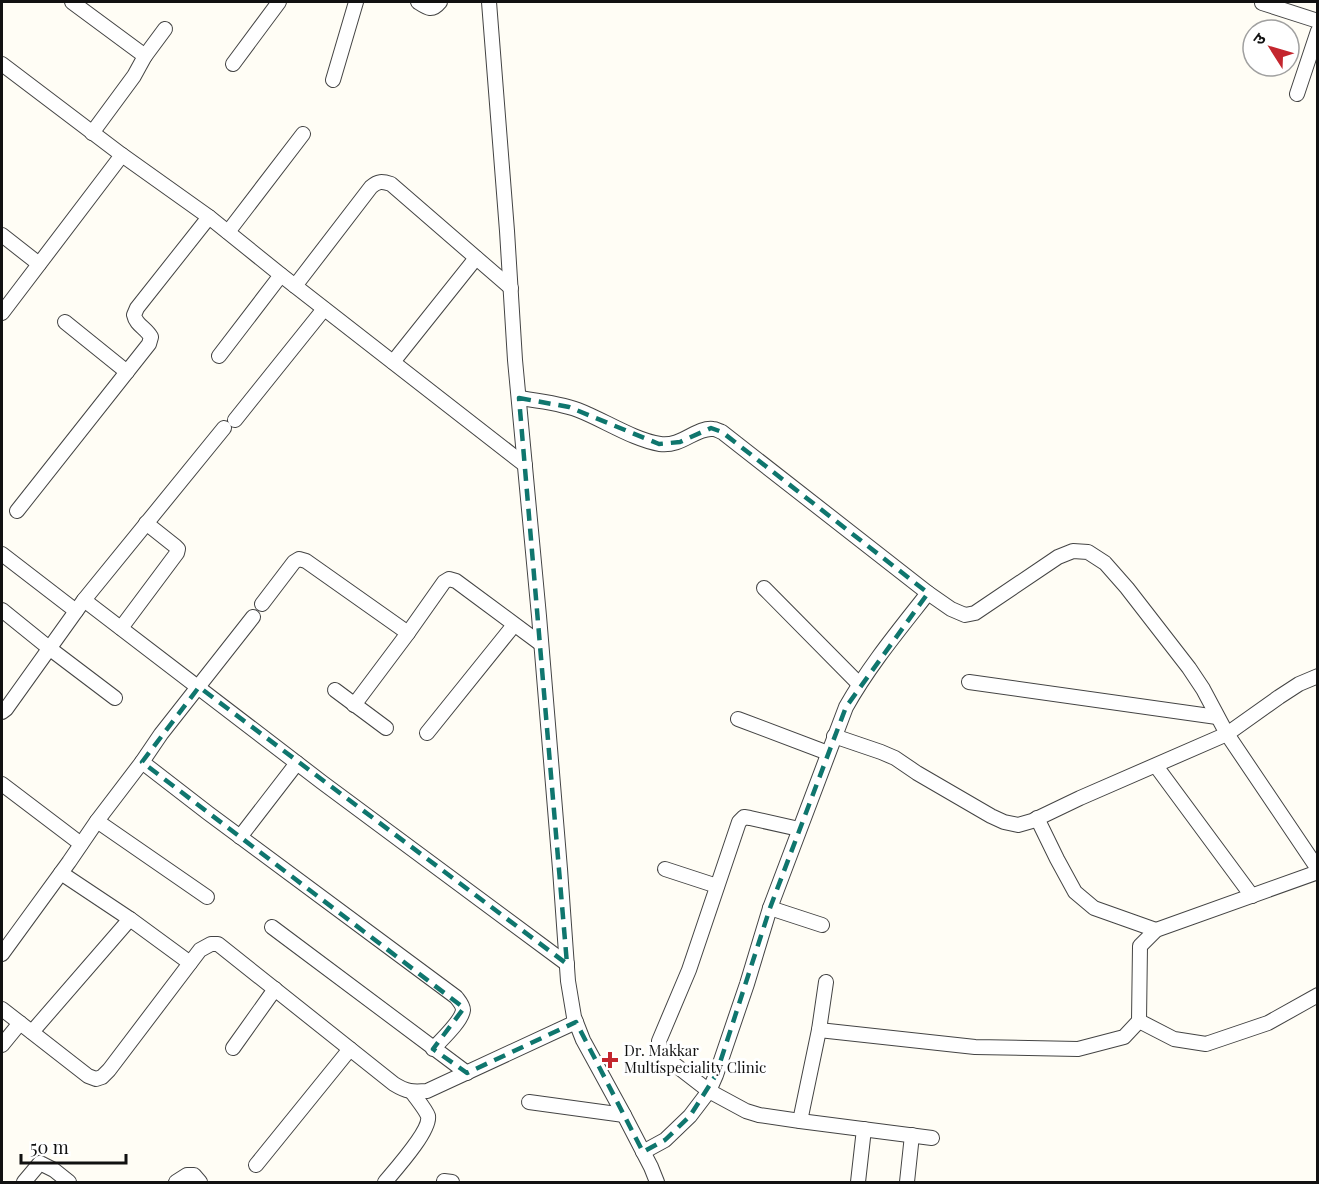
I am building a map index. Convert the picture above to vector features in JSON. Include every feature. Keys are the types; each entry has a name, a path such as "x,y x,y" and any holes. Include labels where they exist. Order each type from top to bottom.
{"street":[{"path":"72,2 145,56"},
{"path":"233,64 279,2"},
{"path":"333,80 356,2"},
{"path":"418,2 430,9 440,2"},
{"path":"489,2 519,398 568,981 576,1022 657,1182"},
{"path":"1262,3 1317,21"},
{"path":"92,133 165,29"},
{"path":"1298,94 1317,31"},
{"path":"2,64 92,133 209,217 525,465"},
{"path":"1303,74 1317,78"},
{"path":"228,232 303,135"},
{"path":"2,313 122,155"},
{"path":"295,286 371,187 383,181 391,184 511,288"},
{"path":"17,512 149,344 151,337 148,331 135,320 134,315 137,308 209,217"},
{"path":"2,235 39,264"},
{"path":"393,362 476,258"},
{"path":"219,356 281,275"},
{"path":"2,712 80,605 324,309"},
{"path":"65,322 127,372"},
{"path":"519,398 568,407 659,444 680,442 711,428 722,432 928,593 951,609 965,615 975,613 1058,557 1073,551 1088,552 1105,563 1127,588 1190,668 1227,734 1317,871 1156,930 1140,946 1139,1021 1124,1037 1078,1048 975,1047 819,1030"},
{"path":"121,628 177,554 175,546 146,523"},
{"path":"2,554 80,605 121,628 297,763 567,964"},
{"path":"262,604 294,562 299,559 306,561 408,633"},
{"path":"354,705 444,582 450,579 456,581 541,644"},
{"path":"764,588 859,684"},
{"path":"643,1152 665,1140 690,1116 709,1091 747,984 770,908 846,707 888,643 928,593"},
{"path":"2,610 115,698"},
{"path":"2,954 160,734 253,618"},
{"path":"427,733 514,625"},
{"path":"834,736 895,758 991,816 1017,825 1227,734 1299,684 1317,676"},
{"path":"969,682 1217,717"},
{"path":"335,690 386,728"},
{"path":"738,719 828,753"},
{"path":"142,762 456,997 463,1011 434,1049"},
{"path":"240,837 297,763"},
{"path":"1156,766 1252,896"},
{"path":"2,784 81,844"},
{"path":"799,829 744,817 739,822 689,970 659,1041 660,1050 665,1057 709,1091 746,1111 800,1121 932,1138"},
{"path":"1037,818 1075,892 1094,908 1156,930"},
{"path":"97,822 207,897"},
{"path":"664,869 717,886"},
{"path":"61,873 190,963"},
{"path":"770,908 822,925"},
{"path":"32,1032 130,919"},
{"path":"272,927 467,1073"},
{"path":"2,1009 88,1076 96,1079 109,1070 200,950 211,944 218,944 394,1084 403,1090 412,1092 427,1091 576,1022"},
{"path":"800,1121 819,1030 826,982"},
{"path":"233,1048 275,989"},
{"path":"1139,1021 1174,1039 1206,1044 1268,1023 1317,995"},
{"path":"2,1045 20,1023"},
{"path":"256,1165 350,1049"},
{"path":"385,1182 421,1136 427,1124 428,1115 412,1092"},
{"path":"529,1102 624,1115"},
{"path":"858,1182 864,1129"},
{"path":"907,1182 912,1135"},
{"path":"24,1182 40,1163 54,1170 69,1182"},
{"path":"176,1182 187,1175 194,1175 201,1182"}],"highlighted area":[{"path":"519,398 569,407 659,444 680,442 711,428 722,432 928,593 846,707 770,908 716,1075 690,1116 665,1140 643,1152 576,1022 467,1073 433,1049 464,1008 142,762 199,687 567,964"}],"place":[{"name":"Dr. Makkar Multispeciality Clinic","path":"610,1060"}]}
